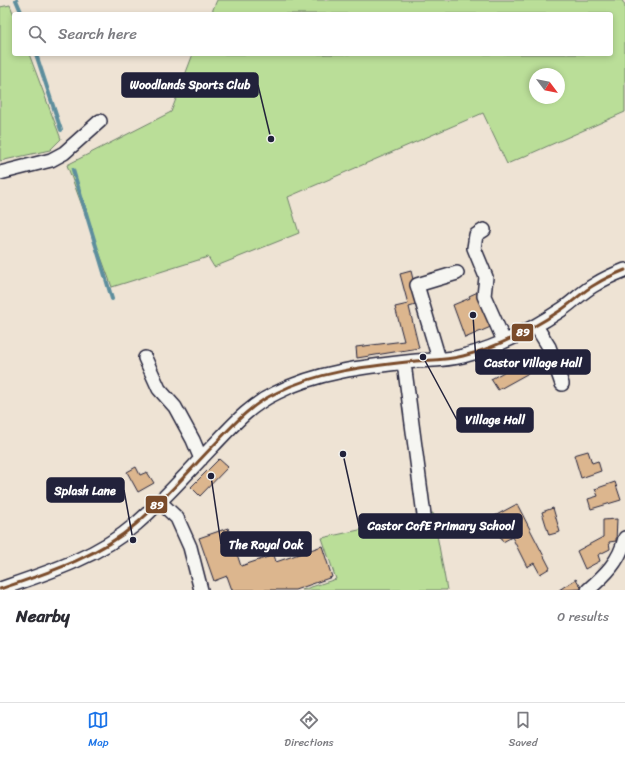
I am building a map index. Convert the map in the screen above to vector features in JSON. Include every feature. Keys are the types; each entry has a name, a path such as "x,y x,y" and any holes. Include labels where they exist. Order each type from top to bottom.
{"street":[{"path":"0,173 51,160 64,153 100,121"},
{"path":"484,230 476,236 474,248 486,277 484,296 504,341"},
{"path":"0,589 49,572 97,551 135,525 160,502 246,411 275,393 299,383 333,374 404,363 461,357 504,341 536,326 562,309 596,283 625,270"},
{"path":"439,359 417,285 457,273"},
{"path":"536,326 549,347 562,384"},
{"path":"145,358 159,389 175,407 201,458"},
{"path":"404,363 424,515"},
{"path":"160,502 177,518 190,547 201,590"},
{"path":"588,590 608,571 622,551 625,538"}],"green space":[{"path":"217,0 622,0 625,6 625,112 507,164 483,113 288,197 299,233 214,267 208,257 112,287 67,165 171,112 192,56 613,56 613,12 212,12"},
{"path":"10,5 13,12 12,56 30,56 61,139 50,150 0,161 0,7"},
{"path":"433,513 447,590 302,590 336,579 322,538"}],"building":[{"path":"411,271 419,304 409,307 419,348 357,358 356,347 404,341 395,307 408,304 400,274"},
{"path":"480,291 493,326 465,338 453,305 470,298 469,296"},
{"path":"539,353 545,364 498,390 491,379"},
{"path":"588,451 592,463 598,461 601,471 581,478 574,455"},
{"path":"219,459 228,467 200,496 191,487"},
{"path":"136,467 140,475 147,472 154,483 138,492 127,472"},
{"path":"615,482 621,500 591,509 588,499 598,496 595,489"},
{"path":"517,504 550,568 540,574 534,563 527,567 512,537 503,542 491,518"},
{"path":"553,508 560,532 549,535 542,512"},
{"path":"617,519 616,541 609,542 610,549 598,555 600,561 585,569 577,551 603,537 603,520"},
{"path":"228,528 241,566 274,555 276,562 322,546 332,577 295,590 232,590 227,576 214,581 199,538"},
{"path":"576,579 582,589 559,590"}],"waterway":[{"path":"16,0 21,12"},
{"path":"37,56 61,130"},
{"path":"73,170 112,299"}],"transit line":[{"name":"89","path":"0,589 71,563 89,555 121,536 136,524 176,486 242,416 276,393 309,379 344,371 398,363 440,360 463,356 489,348 538,324 570,304 591,287 606,278 625,270"}],"place":[{"name":"Woodlands Sports Club","path":"271,139"},
{"name":"Castor Village Hall","path":"473,315"},
{"name":"Village Hall","path":"423,357"},
{"name":"Castor CofE Primary School","path":"343,454"},
{"name":"The Royal Oak","path":"211,476"},
{"name":"Splash Lane","path":"133,540"}]}
